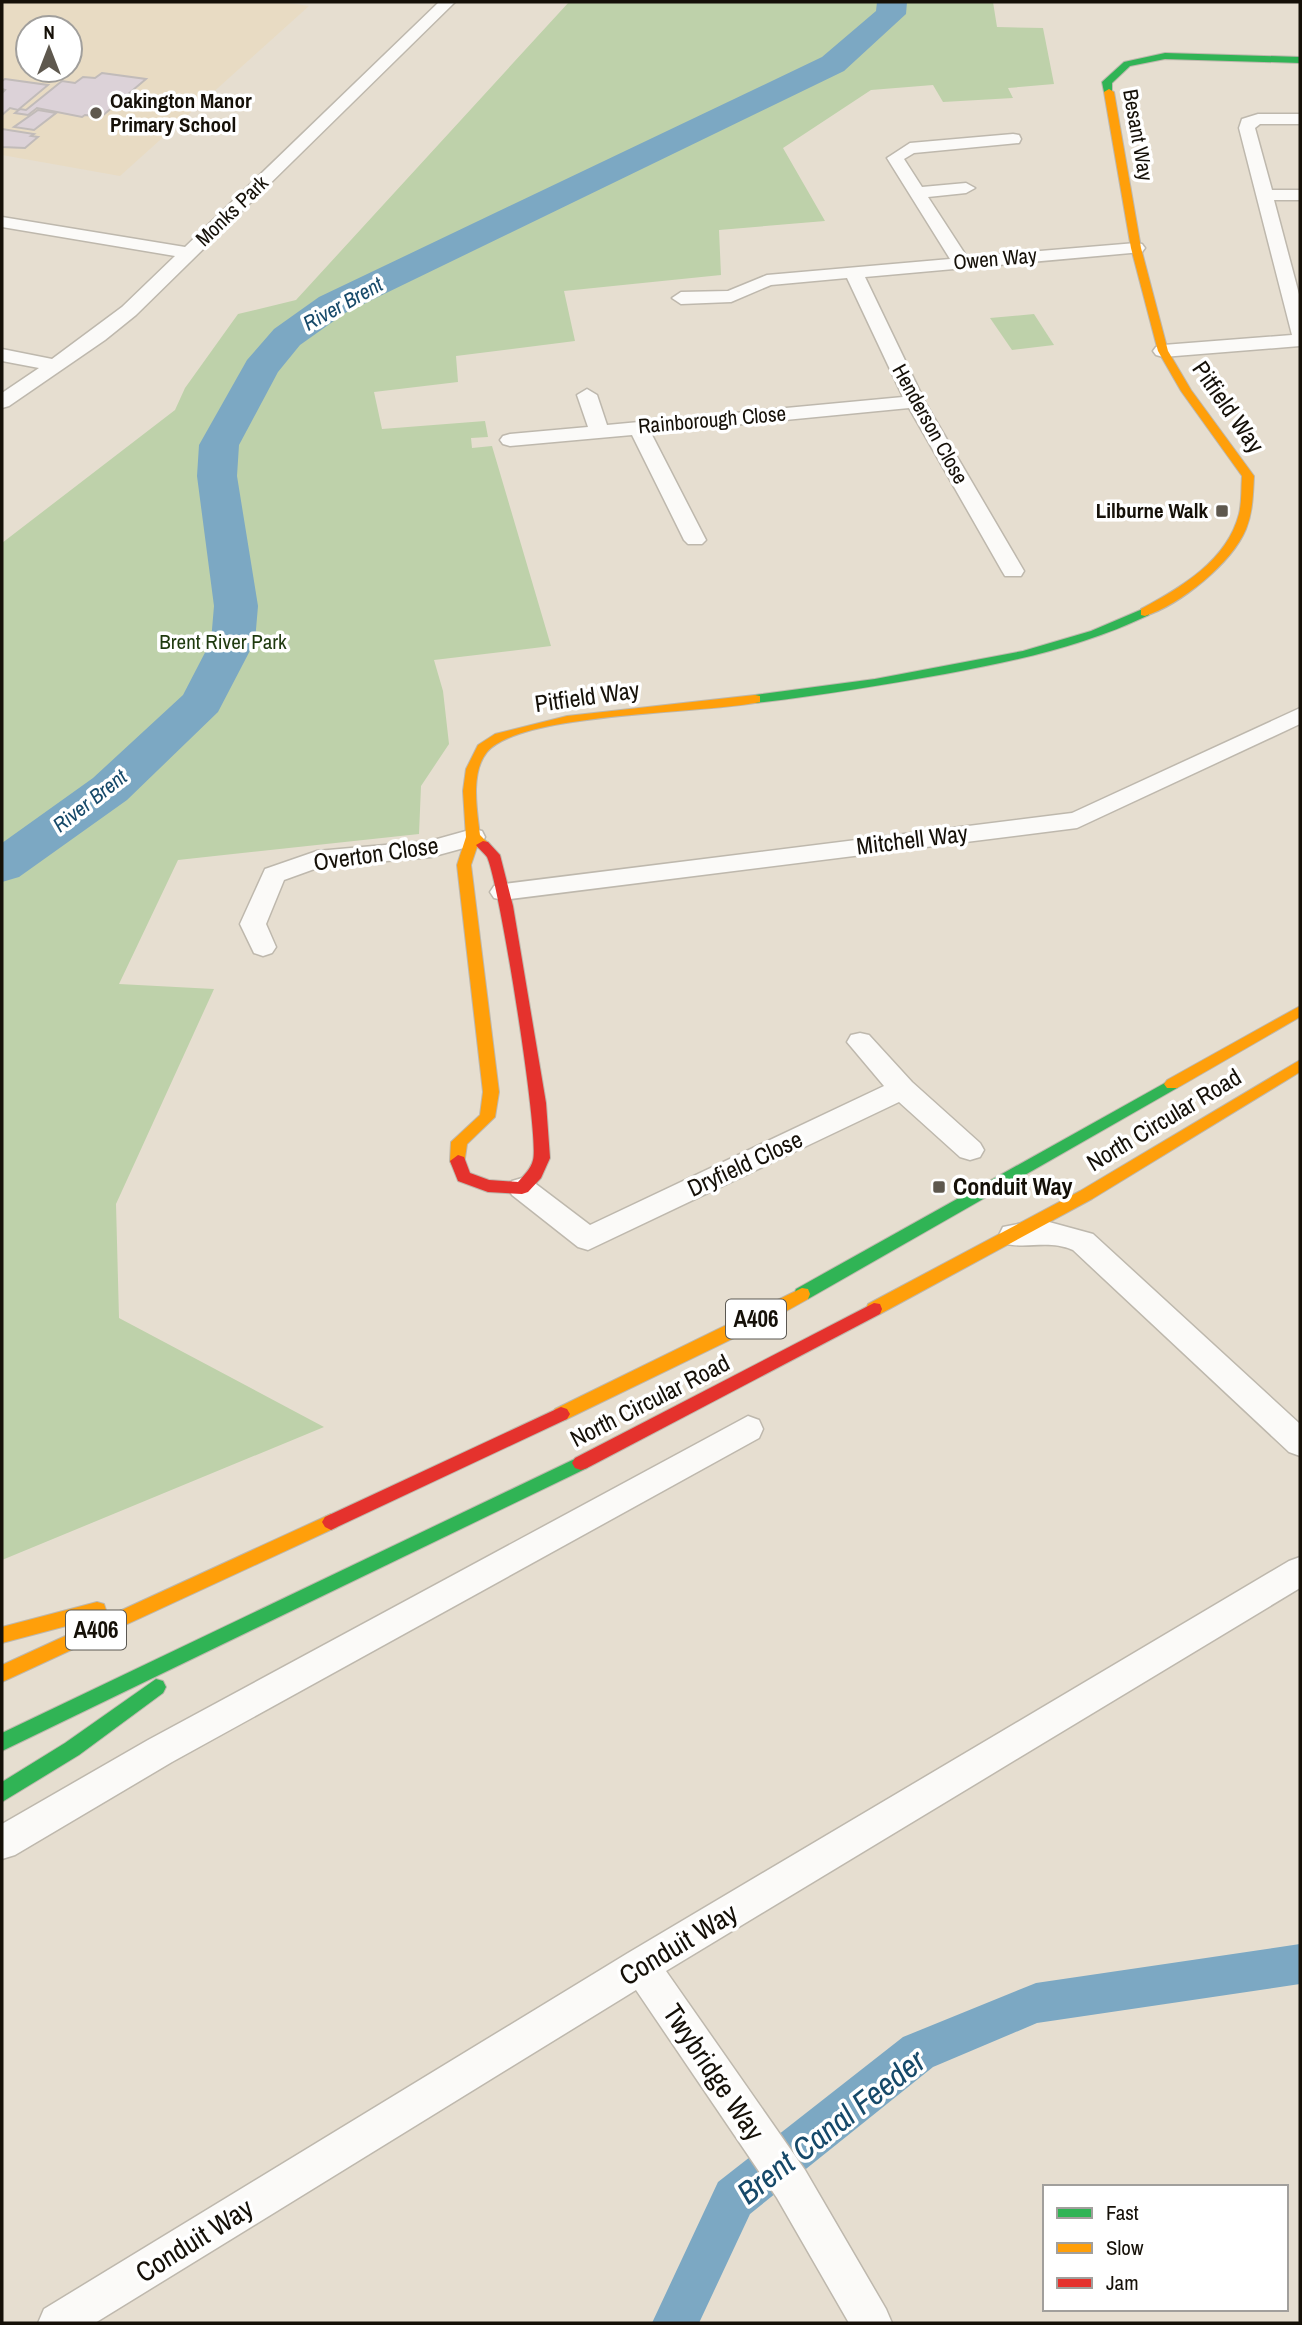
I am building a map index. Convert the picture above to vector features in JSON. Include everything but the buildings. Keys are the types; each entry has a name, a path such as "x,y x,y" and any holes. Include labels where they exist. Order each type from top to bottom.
{"main road":[{"name":"Besant Way","path":"1163,351 1136,248 1107,82 1127,64 1165,56 1300,60"},
{"name":"Pitfield Way","path":"522,1188 488,1186 464,1177 456,1160 455,1147 466,1132 488,1117 491,1092 464,865 473,837 468,787 483,747 511,731 555,721 831,691 1049,651 1118,626 1167,600 1226,556 1245,516 1248,476 1185,391 1163,351"},
{"path":"473,837 494,855 503,892 537,1095 543,1155 537,1175 522,1188"},
{"name":"North Circular Road","path":"2,1674 571,1410 759,1318 1300,1011"},
{"name":"North Circular Road","path":"2,1742 223,1638 622,1443 1086,1195 1300,1065"},
{"path":"2,1635 190,1586"},
{"path":"2,1793 72,1749 223,1638"}],"street":[{"name":"Monks Park","path":"2,402 98,336 129,311 447,2"},
{"path":"1300,119 1258,119 1248,123 1263,195 1300,333"},
{"path":"961,262 895,158 910,148 1013,139"},
{"path":"915,193 967,188"},
{"path":"1263,195 1300,195"},
{"path":"2,222 188,253"},
{"name":"Owen Way","path":"681,298 732,296 767,280 1136,248"},
{"name":"Henderson Close","path":"853,273 915,402 1013,571"},
{"path":"1163,351 1300,340"},
{"path":"2,355 55,365"},
{"path":"587,395 599,431"},
{"name":"Rainborough Close","path":"510,440 915,402"},
{"path":"638,426 695,540"},
{"name":"Mitchell Way","path":"503,892 1077,820 1300,715"},
{"name":"Overton Close","path":"263,947 253,924 274,875 317,859 431,849 473,837"},
{"path":"860,1042 902,1089 970,1150"},
{"name":"Dryfield Close","path":"522,1188 588,1239 902,1089"},
{"path":"1013,1235 1037,1230 1060,1232 1083,1242 1300,1443"},
{"path":"2,1843 160,1751 748,1429"},
{"name":"Conduit Way","path":"58,2323 641,1966 1300,1571"},
{"name":"Twybridge Way","path":"641,1966 791,2184 872,2323"}],"shaded area":[{"name":"Oakington Manor Primary School","path":"2,2 282,2 309,6 120,176 2,155"}],"green space":[{"name":"Brent River Park","path":"569,2 993,2 997,27 1043,28 1054,84 1008,88 1013,98 943,102 933,85 871,90 783,148 825,221 719,230 721,275 564,291 575,341 456,356 458,382 374,392 382,429 485,421 488,437 471,438 472,448 492,446 551,646 434,660 443,691 449,744 421,786 419,834 178,860 119,984 214,989 116,1204 119,1318 324,1427 2,1560 2,543 175,410 185,388 238,314 296,300"},
{"path":"1034,314 1054,345 1012,350 990,318"}],"waterway":[{"name":"River Brent","path":"2,866 110,789 202,702 233,641 236,606 217,476 219,445 261,368 287,337 332,305 833,64 891,14 892,2"},
{"name":"Brent Canal Feeder","path":"675,2323 734,2198 918,2052 1036,2003 1300,1964"}],"traffic: fast":[{"path":"1109,92 1107,82 1127,64 1165,56 1300,60"},
{"path":"755,699 875,683 1023,655 1096,634 1145,612"},
{"path":"802,1294 1172,1084"},
{"path":"2,1742 581,1463"},
{"path":"2,1793 72,1749 156,1687"}],"traffic: slow":[{"path":"1109,92 1136,248 1163,351 1186,391 1248,476 1245,515 1231,546 1191,584 1145,612"},
{"path":"483,845 473,837 471,780 477,758 483,748 499,737 529,728 610,713 755,699"},
{"path":"458,1161 459,1142 487,1117 491,1092 464,865 473,837"},
{"path":"1172,1084 1300,1011"},
{"path":"874,1309 1086,1195 1300,1065"},
{"path":"561,1414 759,1318 802,1294"},
{"path":"2,1674 331,1522"},
{"path":"2,1635 97,1610"}],"traffic: jam":[{"path":"458,1161 464,1177 488,1186 522,1188 535,1174 542,1158 538,1103 506,906 493,855 483,845"},
{"path":"581,1463 874,1309"},
{"path":"331,1522 561,1414"}],"place":[{"name":"Oakington Manor Primary School","path":"96,113"},
{"name":"Lilburne Walk","path":"1222,511"},
{"name":"Conduit Way","path":"939,1187"}]}
